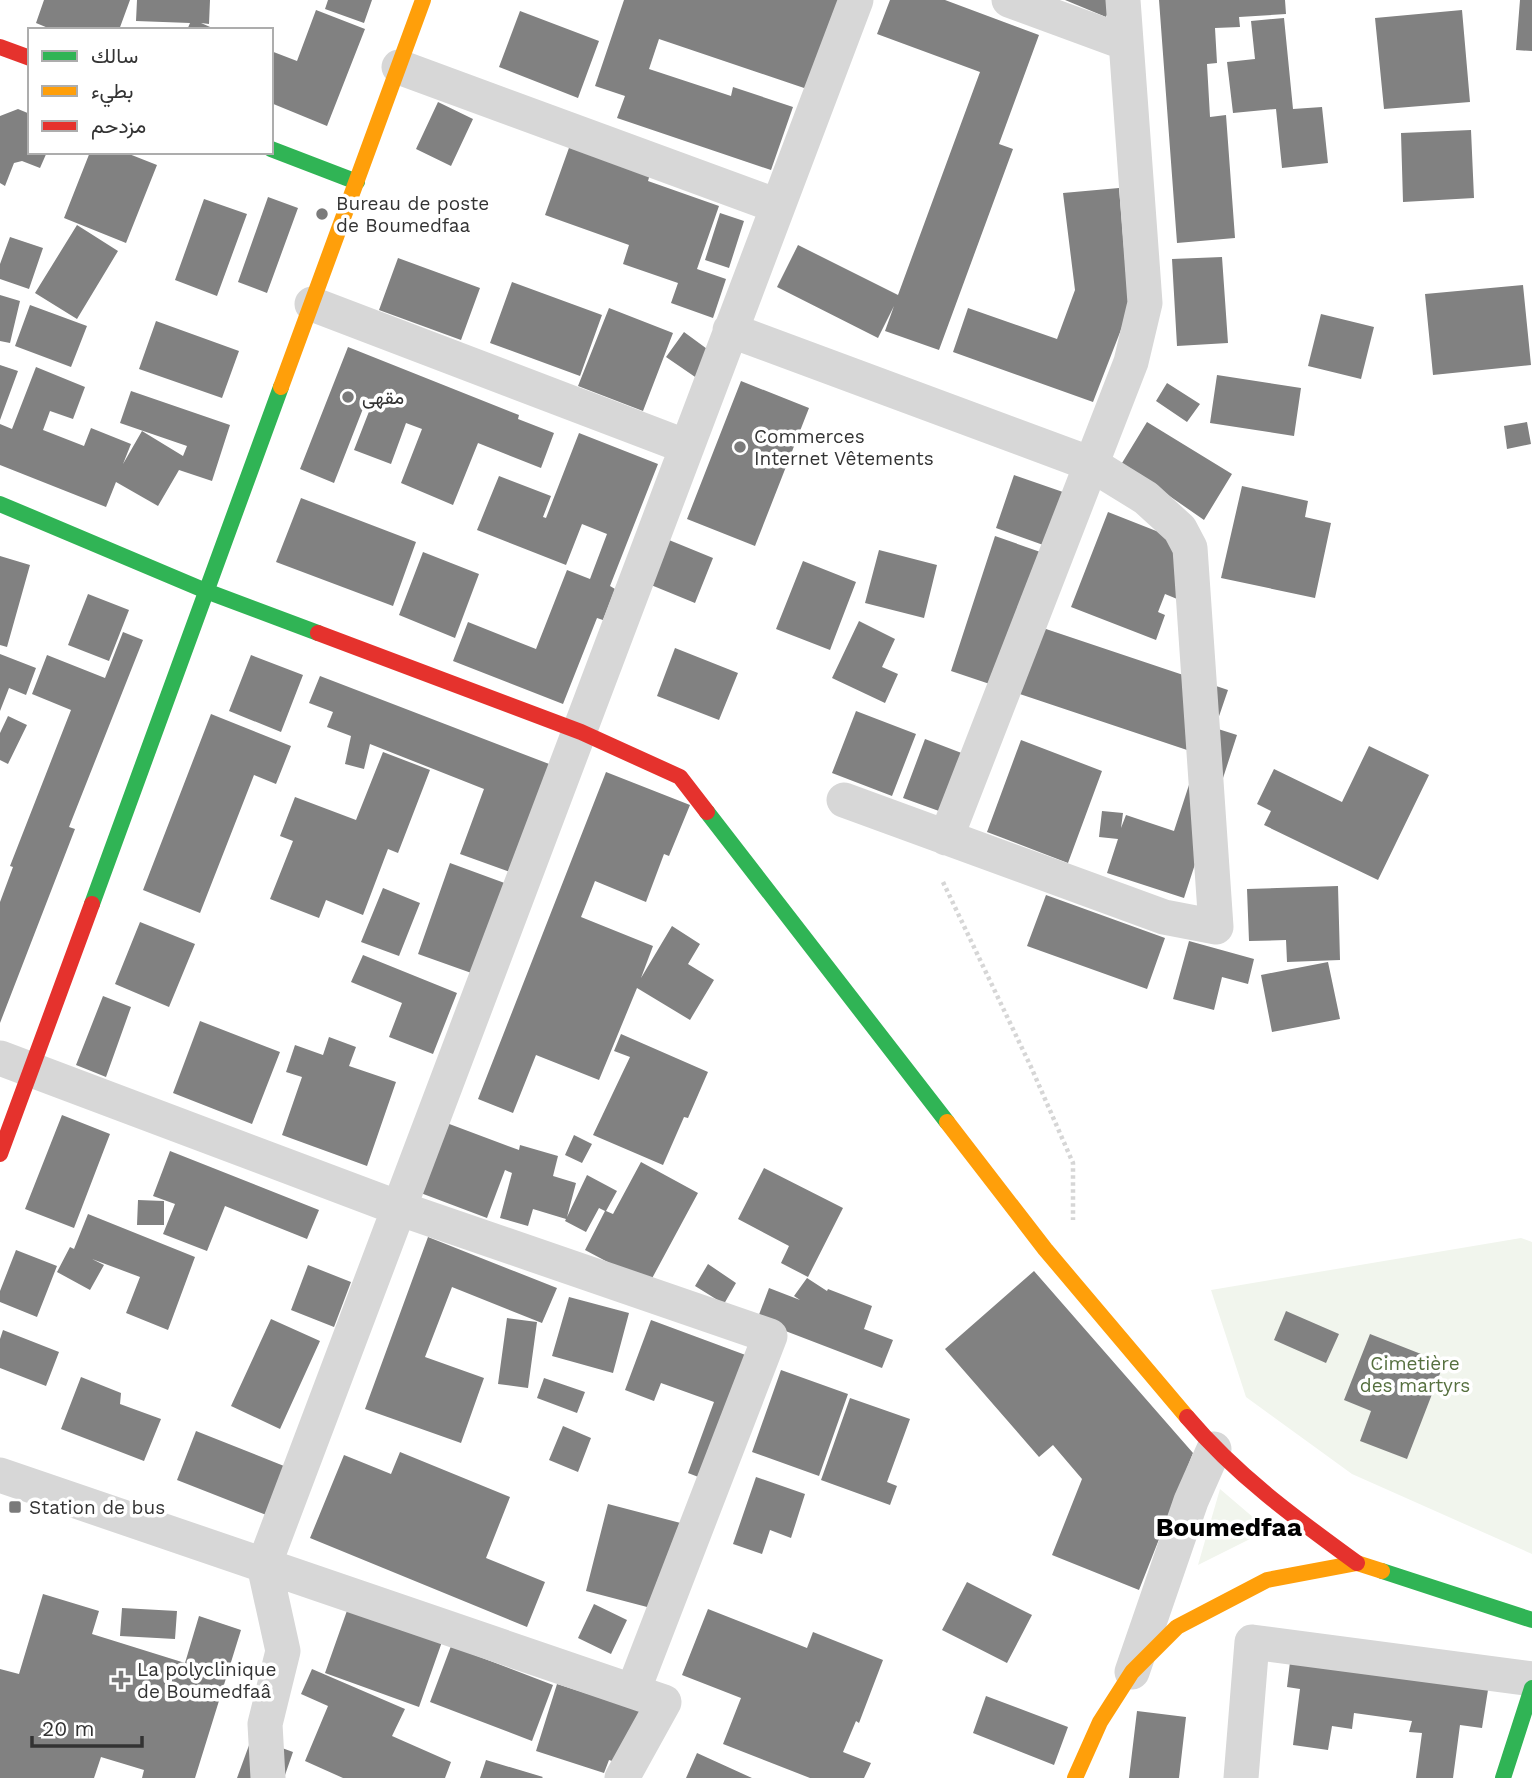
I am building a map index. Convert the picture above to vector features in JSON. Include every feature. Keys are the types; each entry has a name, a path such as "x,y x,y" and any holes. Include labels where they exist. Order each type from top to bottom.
{"street":[{"path":"0,1154 16,1063 206,591 423,0"},
{"path":"268,1778 265,1724 283,1651 264,1565 401,1209 856,0"},
{"path":"1009,0 1126,43"},
{"path":"946,838 1131,362 1144,303 1123,0"},
{"path":"0,47 28,57"},
{"path":"399,67 777,206"},
{"path":"273,150 356,182"},
{"path":"312,304 687,447"},
{"path":"730,330 1091,464 1154,506 1180,528 1190,548 1216,927 1164,917 844,800"},
{"path":"0,504 206,591 581,732 680,777 1045,1249 1214,1449 1270,1500 1357,1563 1532,1620"},
{"path":"16,1063 401,1209 770,1336 633,1691"},
{"path":"1132,1672 1191,1501 1214,1449"},
{"path":"0,1475 664,1702 622,1778"},
{"path":"1076,1778 1100,1722 1132,1672 1177,1627 1267,1580 1357,1563"},
{"path":"1238,1595 1252,1642 1241,1778"},
{"path":"1252,1642 1532,1679"},
{"path":"1503,1778 1532,1688"}],"path":[{"path":"943,882 1031,1067 1073,1163 1073,1231"}],"green space":[{"name":"Cimetière des martyrs","path":"1521,1238 1532,1242 1532,1554 1352,1474 1246,1397 1211,1290"},
{"path":"1220,1489 1268,1530 1198,1565"}],"building":[{"path":"44,0 130,0 120,28 48,28 36,23"},
{"path":"137,0 210,0 209,24 201,23 212,28 188,28 190,23 136,21"},
{"path":"328,0 372,0 364,23 325,9"},
{"path":"624,0 840,0 810,90 659,39 649,69 731,96 733,87 793,107 771,170 617,118 625,96 595,86"},
{"path":"890,0 945,0 1039,35 999,144 1013,149 939,350 885,331 894,306 878,338 777,287 798,245 898,295 980,72 877,34"},
{"path":"1065,0 1113,0 1106,17"},
{"path":"1159,0 1285,0 1286,14 1239,17 1240,27 1215,28 1217,63 1207,64 1210,117 1226,115 1235,238 1177,243"},
{"path":"1520,0 1532,0 1532,51 1516,50"},
{"path":"316,10 365,29 327,126 273,104 273,52 297,61"},
{"path":"1462,10 1470,102 1384,109 1375,18"},
{"path":"520,11 599,41 578,98 499,67"},
{"path":"1284,18 1293,109 1322,107 1328,163 1282,168 1276,109 1233,113 1227,62 1255,59 1251,21"},
{"path":"438,102 473,119 451,166 416,149"},
{"path":"18,109 28,113 28,154 46,154 40,168 22,161 14,163 5,186 0,183 0,116"},
{"path":"1471,130 1474,198 1403,202 1401,133"},
{"path":"570,145 650,174 648,181 719,206 697,269 726,279 713,318 671,303 678,283 623,264 629,245 545,215"},
{"path":"89,154 129,154 157,165 126,243 64,218"},
{"path":"1119,188 1129,309 1093,402 953,352 968,308 1057,339 1075,290 1063,193"},
{"path":"268,197 298,208 267,293 238,282"},
{"path":"204,199 247,214 217,296 175,280"},
{"path":"720,213 744,221 729,268 705,260"},
{"path":"77,225 118,251 77,319 35,293"},
{"path":"10,237 43,248 29,289 0,279 0,264"},
{"path":"1222,257 1228,343 1177,346 1172,259"},
{"path":"398,258 480,288 461,340 379,310"},
{"path":"512,282 602,315 580,376 490,343"},
{"path":"1523,285 1531,365 1433,375 1425,294"},
{"path":"0,295 20,301 10,343 0,341"},
{"path":"30,305 87,326 71,367 15,346"},
{"path":"609,308 673,333 643,411 578,386"},
{"path":"1321,314 1374,327 1361,379 1308,366"},
{"path":"156,321 239,351 222,398 139,369"},
{"path":"684,332 718,357 701,381 666,357"},
{"path":"348,347 519,415 518,419 554,433 541,468 478,443 453,505 401,483 422,429 406,423 391,464 354,450 370,409 364,406 334,483 300,469"},
{"path":"0,365 18,371 0,420"},
{"path":"36,367 85,387 73,419 50,411 43,430 84,446 91,428 131,444 123,464 142,431 183,456 187,446 120,423 131,391 230,425 212,481 179,470 158,506 116,482 106,507 0,465 0,424 12,429"},
{"path":"1217,375 1301,388 1294,436 1210,423"},
{"path":"741,381 809,408 755,546 687,519"},
{"path":"1167,383 1200,404 1187,422 1156,401"},
{"path":"1147,422 1232,474 1204,520 1122,463"},
{"path":"1527,422 1531,444 1507,449 1504,426"},
{"path":"579,433 658,464 610,586 615,589 603,620 597,618 563,704 453,661 468,622 536,649 567,570 590,579 607,534 582,524 566,565 477,530 499,476 551,496 543,517 546,518"},
{"path":"1014,475 1086,500 1046,546 996,528"},
{"path":"1242,486 1308,501 1305,517 1331,523 1315,598 1221,578"},
{"path":"301,498 416,542 393,606 276,562"},
{"path":"1108,512 1202,549 1182,601 1165,594 1158,612 1165,615 1156,640 1071,607"},
{"path":"995,536 1046,554 1046,629 1228,690 1215,728 1237,735 1184,898 1107,873 1118,839 1099,837 1102,811 1123,813 1121,828 1126,815 1174,831 1199,754 951,671"},
{"path":"669,540 713,558 695,603 651,585"},
{"path":"879,550 937,565 924,618 865,603"},
{"path":"423,552 479,574 455,638 399,615"},
{"path":"0,556 30,565 7,647 0,645"},
{"path":"803,561 856,582 830,650 776,629"},
{"path":"88,594 129,610 109,661 68,645"},
{"path":"859,621 895,639 882,667 898,674 885,703 832,678"},
{"path":"123,632 143,640 69,827 75,829 0,1023 0,902 13,867 10,866 71,710 32,694 47,655 105,678"},
{"path":"675,648 738,673 719,720 657,696"},
{"path":"0,654 36,668 26,695 9,688 0,711"},
{"path":"251,655 303,675 281,732 229,711"},
{"path":"320,676 557,767 518,875 460,854 484,789 370,744 364,769 345,764 351,736 327,727 333,712 309,703"},
{"path":"856,711 916,734 892,796 832,773"},
{"path":"211,714 291,746 276,784 254,775 200,913 143,890"},
{"path":"8,716 27,725 8,764 0,760 0,733"},
{"path":"925,739 972,757 950,815 903,798"},
{"path":"1021,740 1102,771 1068,863 987,832"},
{"path":"1369,746 1429,775 1378,880 1264,825 1271,811 1257,804 1274,769 1342,802"},
{"path":"383,752 430,770 398,853 388,849 363,915 326,900 319,918 270,899 293,841 280,836 295,797 356,820"},
{"path":"606,772 690,805 669,856 664,854 646,902 595,881 581,917 653,946 641,978 672,926 700,944 688,964 714,980 690,1020 637,988 599,1080 536,1055 513,1113 478,1099"},
{"path":"450,863 510,885 477,975 418,954"},
{"path":"1338,886 1340,960 1287,962 1286,940 1249,941 1247,889"},
{"path":"383,888 420,903 399,956 361,942"},
{"path":"1046,895 1165,938 1147,989 1027,946"},
{"path":"140,922 195,944 169,1007 115,984"},
{"path":"1189,941 1254,959 1248,984 1222,977 1214,1010 1173,999"},
{"path":"363,955 457,993 433,1054 389,1037 402,1003 351,982"},
{"path":"1328,962 1340,1019 1272,1032 1261,975"},
{"path":"103,996 131,1007 106,1077 76,1065"},
{"path":"200,1021 280,1052 252,1124 173,1093"},
{"path":"621,1034 708,1072 663,1165 593,1135 630,1057 614,1051"},
{"path":"329,1037 356,1047 349,1066 396,1082 367,1166 282,1135 302,1077 286,1072 295,1045 323,1055"},
{"path":"62,1115 110,1134 74,1228 25,1209"},
{"path":"444,1122 519,1150 520,1145 558,1156 553,1176 576,1183 567,1217 587,1175 617,1191 606,1211 613,1214 641,1162 698,1193 649,1284 585,1250 605,1211 599,1208 586,1232 565,1221 566,1219 533,1209 528,1226 500,1218 512,1173 505,1170 487,1218 418,1192"},
{"path":"574,1135 592,1144 582,1163 565,1155"},
{"path":"170,1151 319,1210 307,1239 225,1206 207,1251 163,1234 175,1204 153,1196"},
{"path":"764,1168 843,1208 808,1277 781,1263 789,1246 738,1219"},
{"path":"138,1200 164,1201 164,1225 137,1225"},
{"path":"88,1214 195,1257 168,1330 126,1313 140,1277 92,1259 104,1265 90,1290 57,1272 70,1247 74,1249"},
{"path":"428,1237 557,1288 542,1323 452,1287 425,1357 484,1378 461,1443 365,1409"},
{"path":"16,1250 57,1266 37,1317 0,1302 0,1291"},
{"path":"708,1264 736,1283 724,1304 695,1286"},
{"path":"308,1265 351,1282 334,1327 291,1310"},
{"path":"1034,1271 1193,1453 1139,1590 1052,1555 1082,1479 1053,1445 1039,1457 945,1349"},
{"path":"807,1278 827,1291 828,1289 872,1306 864,1329 893,1340 882,1368 757,1320 769,1288 800,1300 794,1296"},
{"path":"569,1297 629,1313 613,1373 552,1356"},
{"path":"1286,1311 1339,1334 1326,1363 1274,1340"},
{"path":"507,1318 537,1322 528,1388 498,1384"},
{"path":"271,1319 320,1341 280,1429 231,1406"},
{"path":"651,1320 759,1360 714,1483 688,1473 714,1402 661,1383 654,1401 625,1390"},
{"path":"3,1330 59,1352 46,1386 0,1368 0,1339"},
{"path":"1370,1334 1444,1363 1407,1459 1360,1441 1371,1411 1344,1400"},
{"path":"781,1370 848,1394 819,1476 752,1452"},
{"path":"81,1377 121,1393 120,1404 161,1419 144,1461 61,1429"},
{"path":"544,1378 585,1392 577,1413 537,1398"},
{"path":"850,1398 910,1419 887,1482 897,1486 890,1505 821,1480"},
{"path":"563,1426 591,1438 578,1472 549,1460"},
{"path":"196,1431 289,1468 269,1516 177,1480"},
{"path":"400,1452 510,1497 486,1558 545,1582 527,1627 310,1538 344,1455 391,1474"},
{"path":"756,1477 805,1494 791,1538 770,1530 762,1554 733,1544"},
{"path":"608,1504 692,1526 670,1613 586,1591"},
{"path":"967,1582 1032,1615 1007,1663 942,1630"},
{"name":"La polyclinique de Boumedfaâ","path":"43,1594 99,1611 92,1634 185,1663 199,1616 241,1630 195,1778 142,1778 144,1770 101,1757 94,1778 0,1778 0,1669 19,1674"},
{"path":"594,1604 627,1620 611,1654 578,1638"},
{"path":"349,1605 443,1639 419,1707 325,1673"},
{"path":"122,1608 177,1611 175,1639 120,1636"},
{"path":"708,1609 807,1648 813,1632 883,1660 859,1723 856,1721 843,1752 871,1763 864,1778 810,1778 723,1744 741,1698 682,1675"},
{"path":"451,1646 553,1685 532,1741 430,1702"},
{"path":"1290,1662 1488,1690 1482,1728 1460,1725 1453,1778 1416,1778 1422,1733 1409,1732 1412,1721 1354,1713 1352,1729 1332,1726 1328,1750 1293,1745 1300,1689 1287,1687"},
{"path":"312,1669 405,1709 392,1736 451,1762 445,1778 343,1778 305,1761 328,1706 301,1694"},
{"path":"557,1684 645,1712 628,1766 609,1760 604,1773 536,1751"},
{"path":"986,1696 1068,1727 1054,1765 973,1733"},
{"path":"1137,1711 1186,1717 1179,1778 1129,1778"},
{"path":"252,1737 293,1752 284,1778 237,1778"},
{"path":"697,1753 752,1778 686,1778"},
{"path":"486,1760 543,1777 480,1778"}],"traffic: fast":[{"path":"273,150 357,182"},
{"path":"92,904 281,387"},
{"path":"0,504 206,591 318,633"},
{"path":"707,812 947,1122"},
{"path":"1382,1571 1532,1620"},
{"path":"1503,1778 1532,1688"}],"traffic: slow":[{"path":"281,387 423,0"},
{"path":"947,1122 1045,1249 1187,1417"},
{"path":"1075,1778 1100,1722 1132,1672 1177,1627 1267,1580 1357,1563 1382,1571"}],"traffic: jam":[{"path":"0,47 28,57"},
{"path":"318,633 581,732 680,777 707,812"},
{"path":"0,1154 92,904"},
{"path":"1187,1417 1246,1477 1357,1563"}],"place":[{"name":"Bureau de poste de Boumedfaa","path":"322,214"},
{"name":"مقهى","path":"348,397"},
{"name":"Commerces Internet Vêtements","path":"740,447"},
{"name":"Station de bus","path":"15,1507"},
{"name":"La polyclinique de Boumedfaâ","path":"121,1680"}],"district":[{"name":"Boumedfaa","path":"1229,1527"}]}
